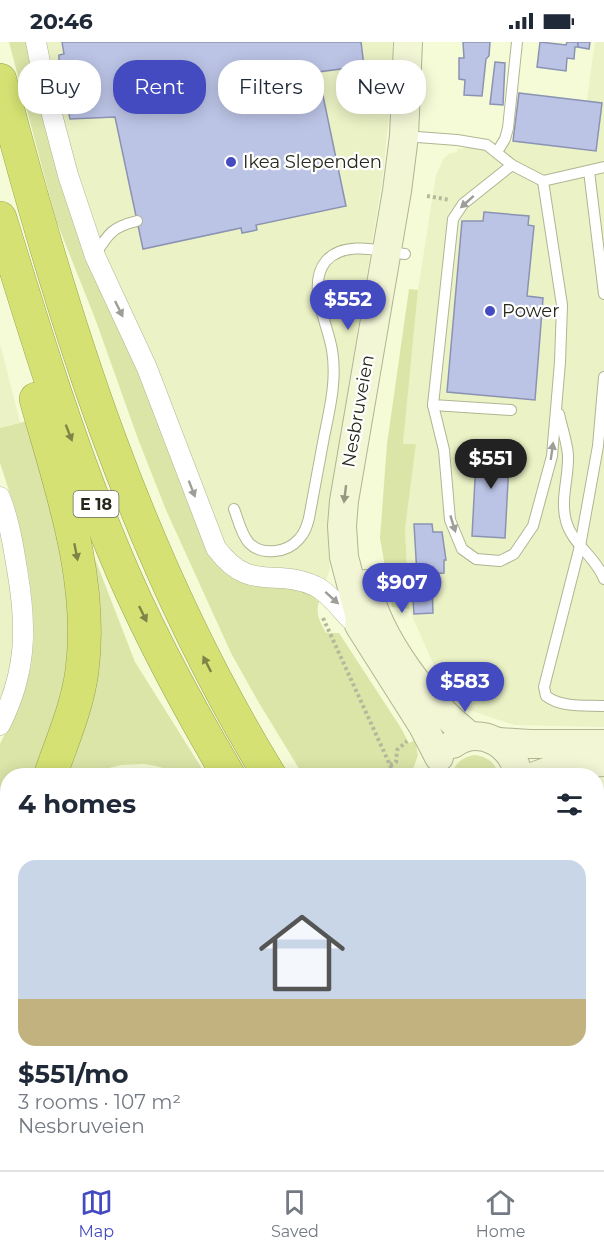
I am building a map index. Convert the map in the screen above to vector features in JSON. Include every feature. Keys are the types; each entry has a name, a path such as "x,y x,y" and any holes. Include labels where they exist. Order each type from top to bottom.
{"highway":[{"name":"E 18","path":"0,80 51,265 78,350 128,489 149,541 200,651 233,716 265,768"},
{"name":"E 18","path":"0,218 48,375 113,549 169,667 225,768"},
{"name":"E 18","path":"0,230 27,368 63,496 77,553 81,584 84,644 82,671 71,716 53,768"}],"street":[{"path":"36,42 46,92 68,175 95,256 147,368 216,548 230,564 250,575 259,578 296,580 316,586 334,600 353,623 359,625"},
{"name":"Nesbruveien","path":"408,42 413,137"},
{"name":"Nesbruveien","path":"418,42 422,75 413,137 397,191 396,253 367,470 361,534 363,564 369,596 380,622 398,653 419,684 437,705 453,723 470,736"},
{"name":"Nesbruveien","path":"396,253 344,501 342,526 344,557 360,618 359,625 423,726 434,768"},
{"path":"0,497 14,546 23,606 24,633 18,681 0,725"},
{"path":"436,768 446,748 457,740 470,736 485,737 499,742 530,744 604,744"},
{"path":"499,742 510,752 517,768"},
{"path":"557,768 565,765 604,762"}],"lane":[{"path":"497,152 505,139 508,128 517,42"},
{"path":"413,137 487,145 512,165 543,181 604,167"},
{"path":"512,165 463,204 453,219 433,405 444,450 450,520 462,549 476,559 500,561 514,554 532,526 552,456 557,408 562,305 543,181"},
{"path":"588,171 604,294"},
{"path":"95,256 107,236 115,228 137,222"},
{"path":"234,509 248,542 262,550 288,548 304,534 309,518 333,382 332,349 320,297 319,275 324,263 337,252 359,249 396,253"},
{"path":"604,376 598,446 580,546 544,687 546,696 552,701 604,706"},
{"path":"433,405 511,410"},
{"path":"557,408 568,456 563,511 567,525 580,546 601,570 604,579"},
{"path":"604,854 604,905"}],"path":[{"path":"428,196 454,200"},
{"path":"321,612 391,768"},
{"path":"390,765 396,762 400,747"}],"shaded area":[{"path":"9,42 26,42 30,60 18,60 18,76"},
{"path":"26,42 392,42 392,60 336,60 336,114 389,114 382,182 332,488 328,543 330,568 321,597 222,568 49,114 101,114 101,60 30,60"},
{"path":"595,42 604,42 604,727 514,725 463,708 449,699 409,609 405,529 416,444 403,444 418,290 436,175 444,158 457,152 457,149 513,142 580,149"},
{"path":"28,114 48,114 138,362 212,554 321,597 319,620 326,633 339,633 409,743 415,740 418,755 413,768 299,768 231,653 166,510 56,220"},
{"path":"409,289 418,290 403,444 416,444 405,529 409,609 392,607 380,538 387,444"},
{"path":"0,344 20,422 0,428"},
{"path":"31,420 66,565 75,643 41,768 0,768 0,744 22,698 31,667 34,637 29,575 16,512 0,463 0,428"},
{"path":"0,527 12,584 14,629 10,671 0,701"},
{"path":"92,551 135,662 202,768 163,768 144,764 109,768 62,768"},
{"path":"475,755 484,757 491,761 495,768 455,768 466,757"}],"building":[{"name":"Ikea Slependen","path":"62,42 361,42 363,60 336,60 336,70 324,71 324,60 218,60 218,114 324,114 324,101 346,206 256,225 257,230 242,233 241,228 143,249 115,117 70,119 69,114 101,114 101,60 59,60 59,55 64,54"},
{"path":"463,42 490,42 482,96 464,95 465,80 459,79 459,58 464,58"},
{"path":"540,42 566,45 567,42 578,42 574,59 567,58 566,71 537,67"},
{"path":"578,42 590,42 589,49 578,47"},
{"path":"495,62 505,63 503,105 490,104"},
{"path":"519,93 602,103 596,151 513,141"},
{"path":"484,212 529,216 528,225 534,226 527,296 543,298 535,400 447,392 462,221 483,221"},
{"path":"477,442 510,444 505,538 472,536"},
{"path":"414,524 432,524 433,532 442,532 446,560 444,560 444,573 417,575"},
{"path":"432,585 433,613 414,614 412,586"}],"place":[{"name":"Ikea Slependen","path":"231,162"},
{"name":"Power","path":"490,311"}]}
